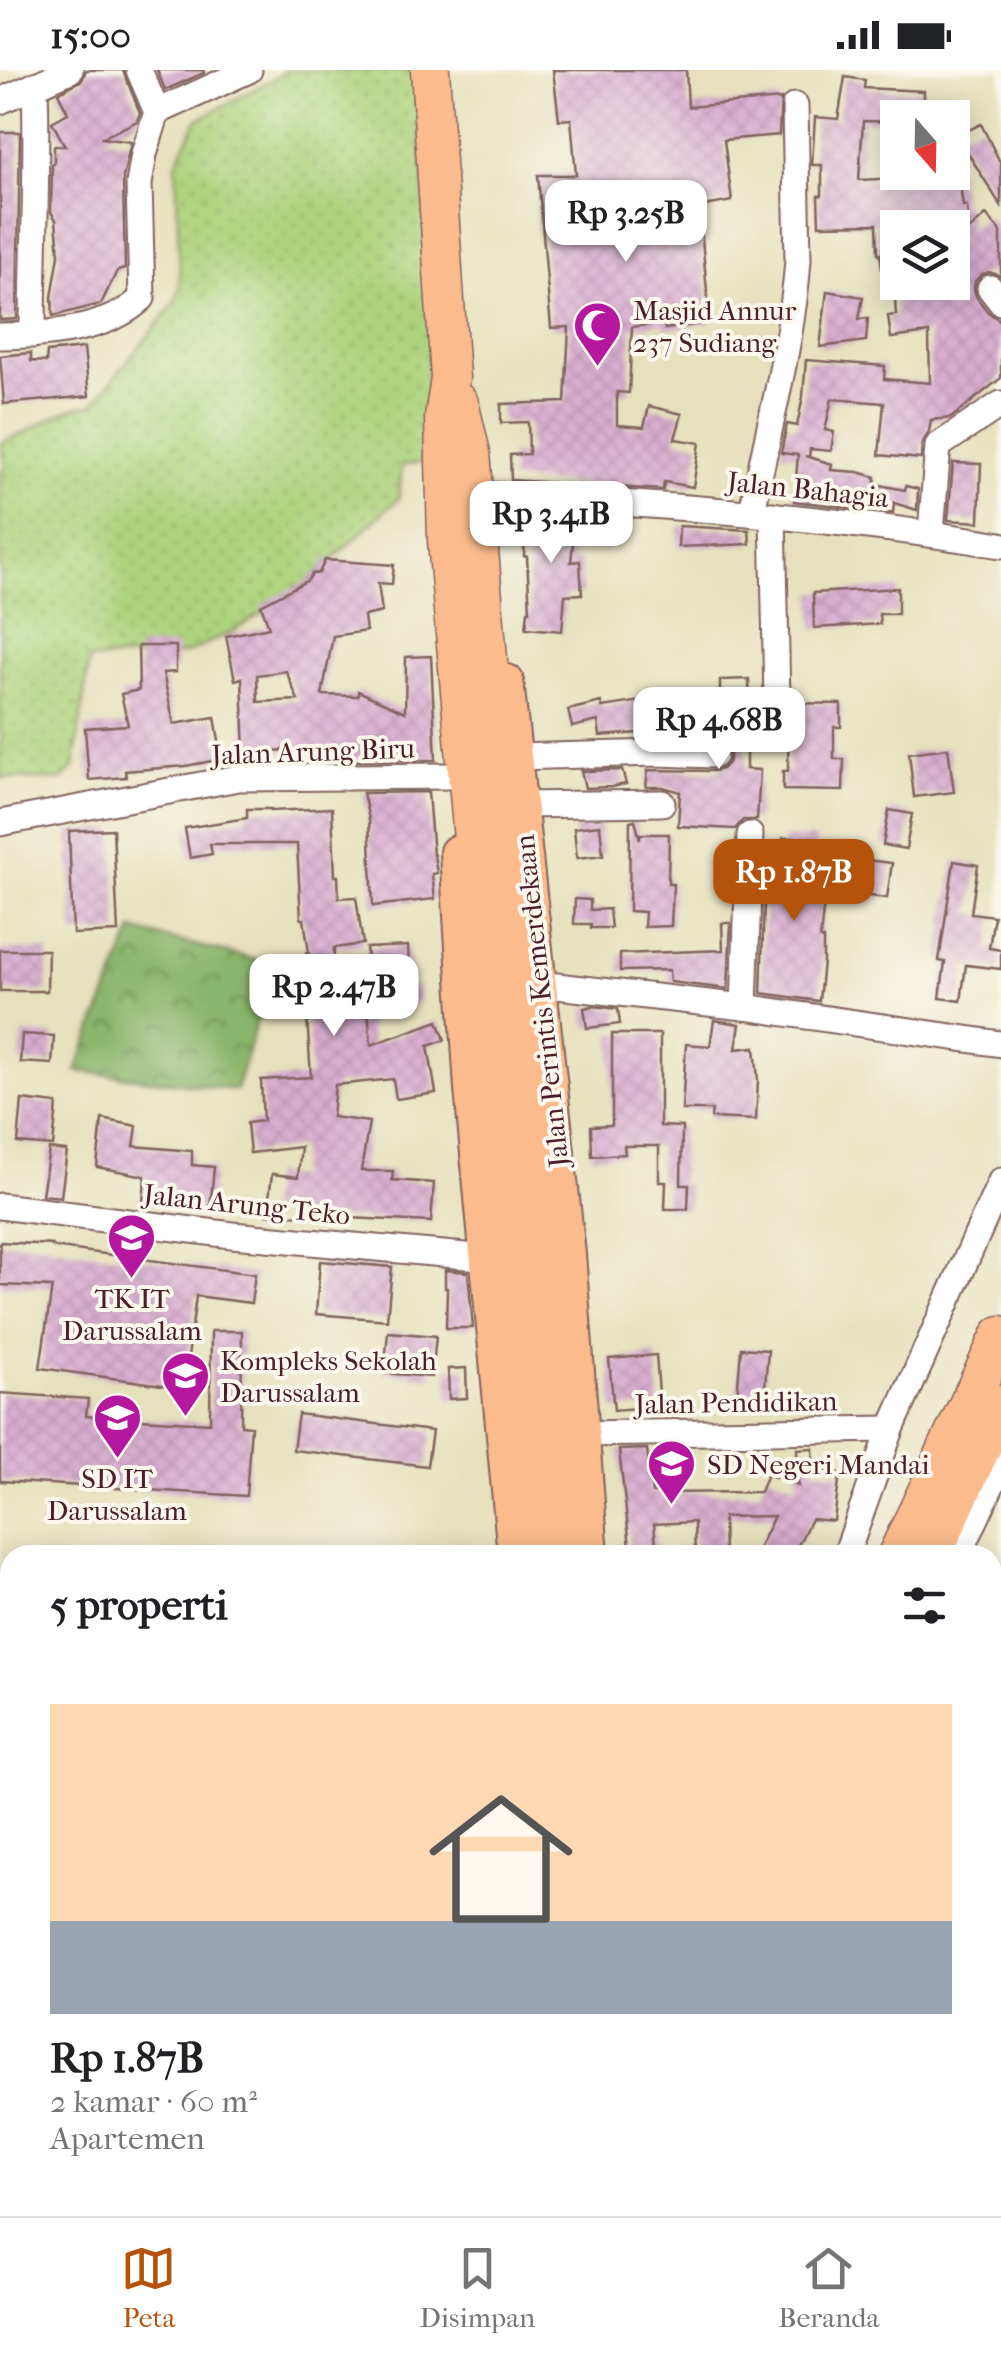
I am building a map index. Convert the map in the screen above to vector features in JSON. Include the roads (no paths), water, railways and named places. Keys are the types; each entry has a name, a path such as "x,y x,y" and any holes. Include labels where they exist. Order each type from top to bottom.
{"highway":[{"name":"Jalan Perintis Kemerdekaan","path":"430,70 450,378 444,418 458,454 492,720 544,1285 563,1545"},
{"name":"Jalan Perintis Kemerdekaan","path":"458,454 447,541 488,1012 516,1270 536,1545"},
{"path":"902,1545 1001,1335"},
{"path":"937,1545 1001,1404"}],"main road":[{"name":"Jalan Perintis Kemerdekaan","path":"513,1545 471,1089 434,483 458,454 485,472 488,495 569,1254 591,1545"}],"street":[{"path":"0,101 70,70"},
{"path":"0,336 33,335 93,324 126,310 142,298 139,184 157,112 139,70"},
{"path":"157,112 249,70"},
{"path":"33,335 35,85"},
{"path":"777,700 762,513 766,435 787,352 797,283 795,106"},
{"path":"931,533 938,446 1001,404"},
{"name":"Jalan Bahagia","path":"488,495 762,513 1001,545"},
{"path":"516,756 714,755"},
{"name":"Jalan Arung Biru","path":"0,823 238,778 452,776"},
{"path":"520,805 662,803"},
{"path":"744,1007 750,835"},
{"path":"539,984 744,1007 1001,1044"},
{"path":"850,1545 891,1429 1001,1182"},
{"name":"Jalan Arung Teko","path":"0,1206 232,1235 488,1258"},
{"name":"Jalan Pendidikan","path":"582,1434 891,1429"},
{"path":"965,1545 1001,1464"}],"place":[{"name":"Masjid Annur 237 Sudiang","path":"598,368"},
{"name":"TK IT Darussalam","path":"132,1280"},
{"name":"Kompleks Sekolah Darussalam","path":"185,1418"},
{"name":"SD IT Darussalam","path":"117,1460"},
{"name":"SD Negeri Mandai","path":"672,1506"}]}
